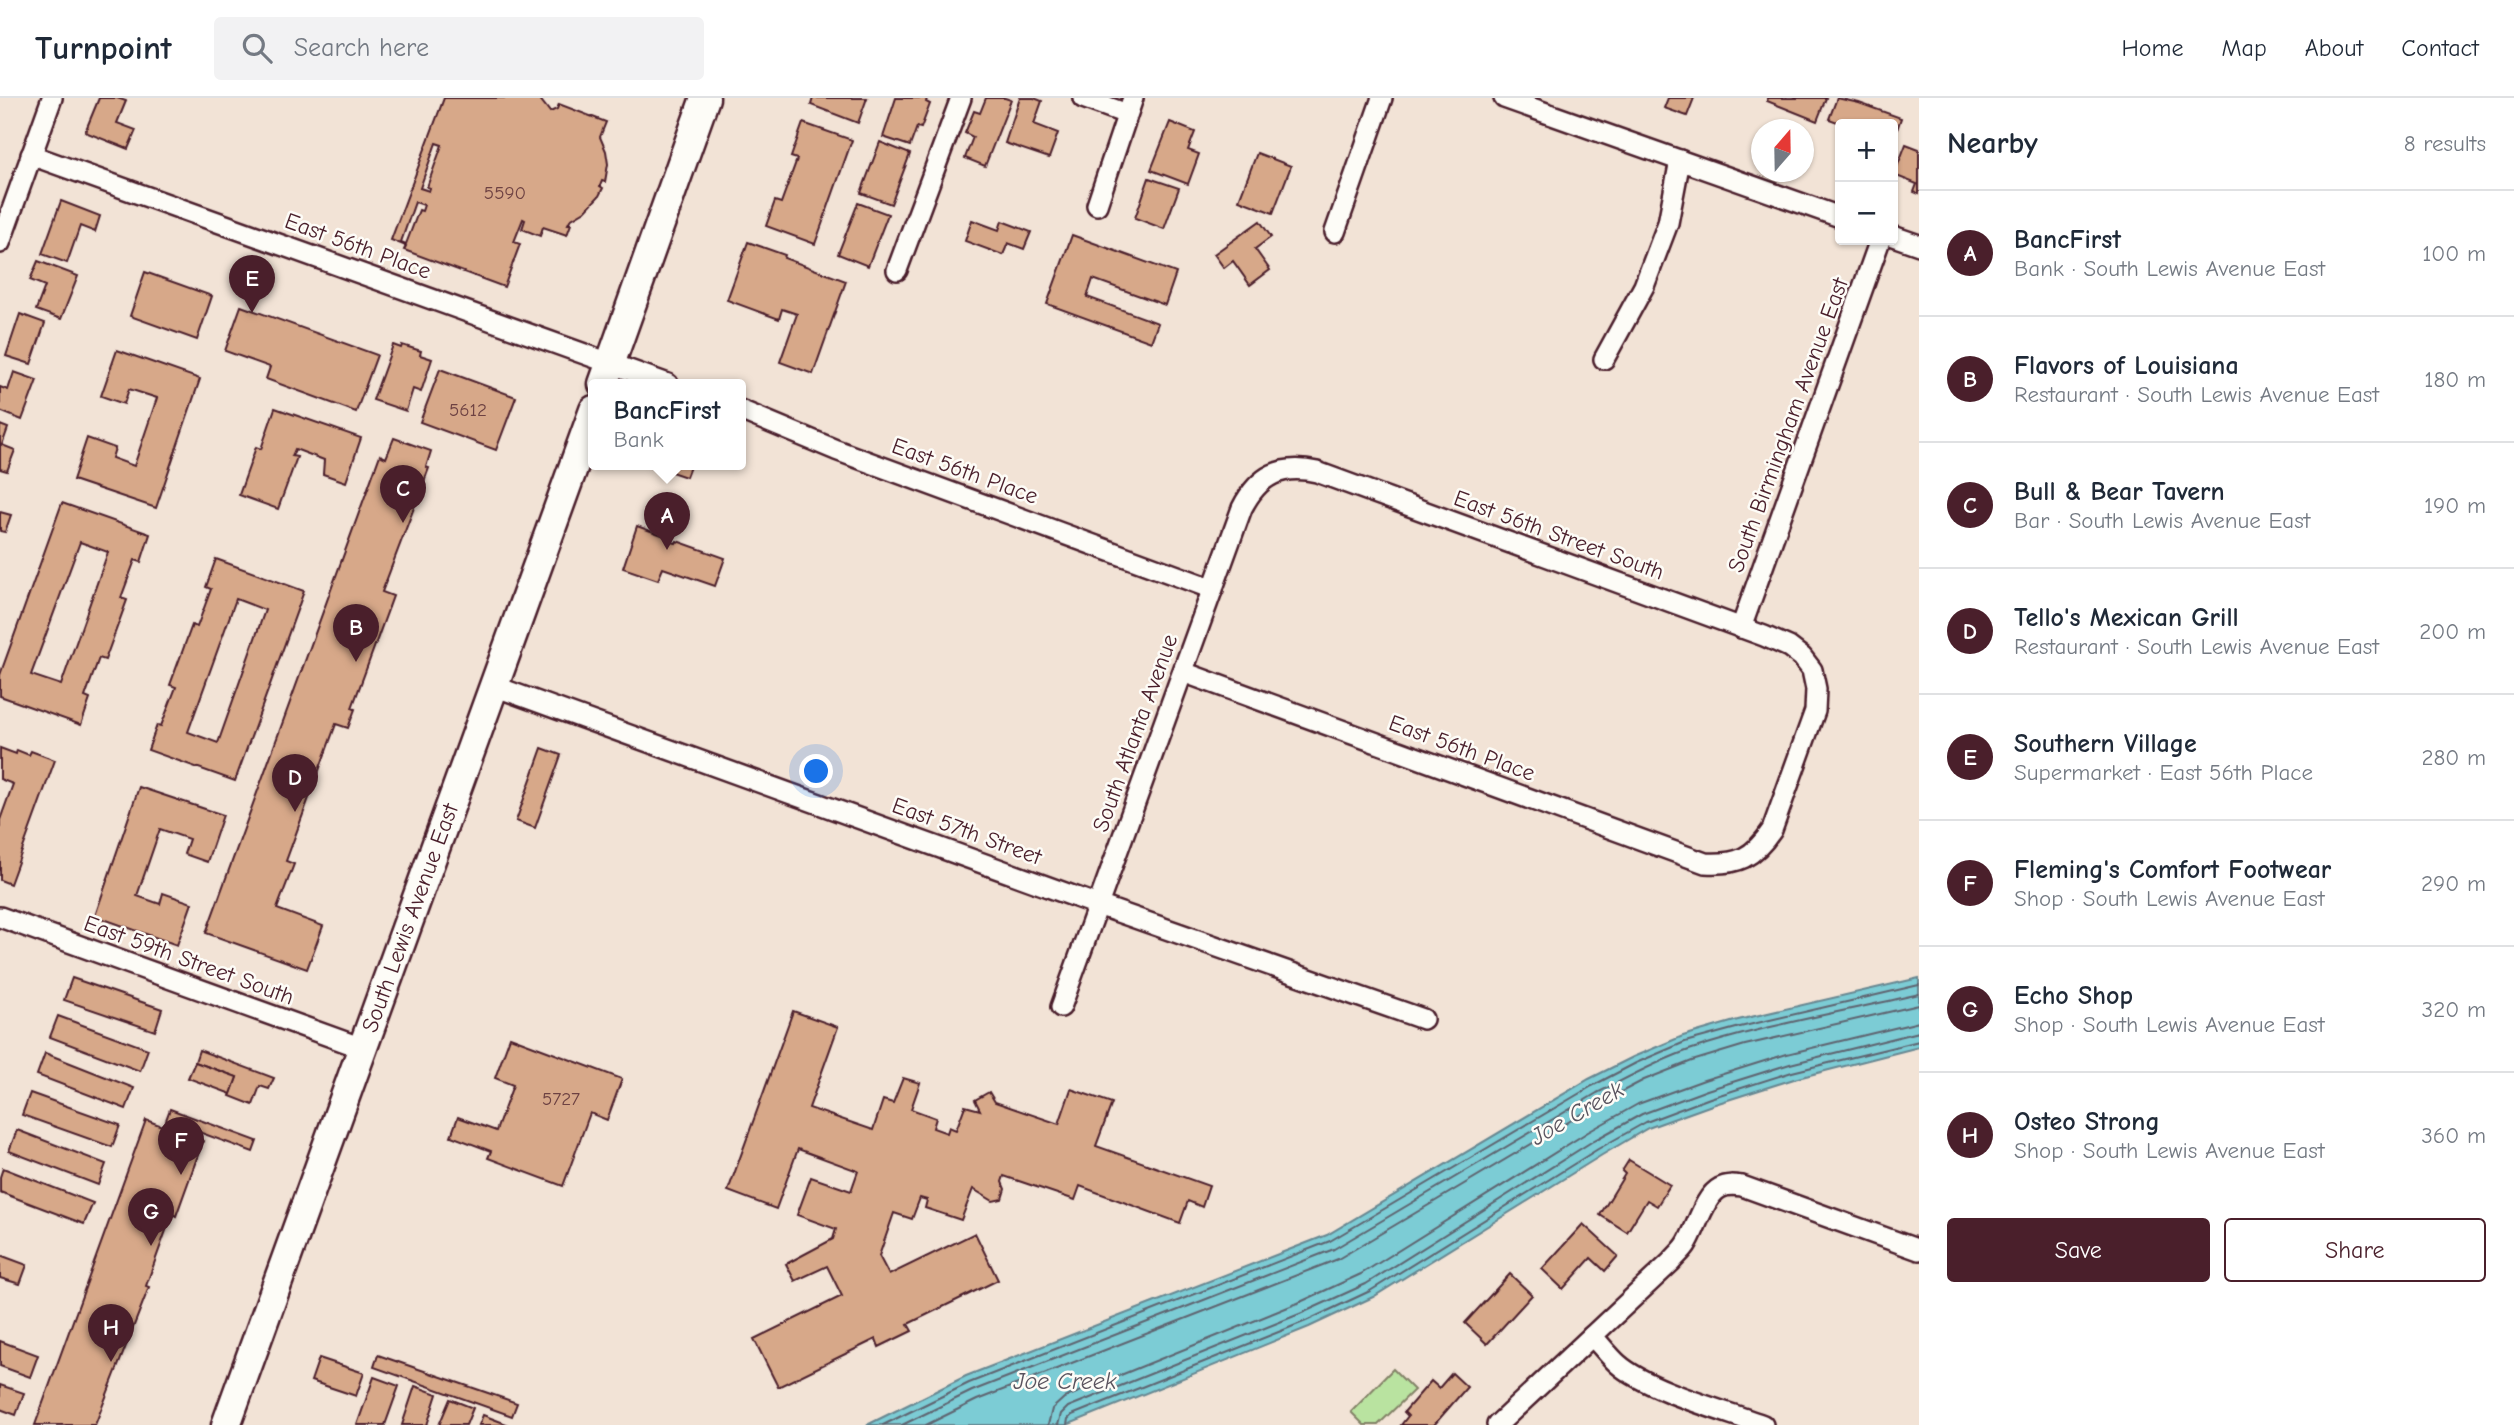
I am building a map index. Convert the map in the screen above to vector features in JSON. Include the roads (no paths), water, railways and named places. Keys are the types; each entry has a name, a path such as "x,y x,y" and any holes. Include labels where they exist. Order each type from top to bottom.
{"main road":[{"path":"607,373 705,98"},
{"name":"South Lewis Avenue East","path":"234,1423 362,1048 588,424"}],"street":[{"path":"0,243 52,98"},
{"path":"897,270 961,98"},
{"path":"1083,98 1130,106 1097,205"},
{"path":"1335,232 1382,98"},
{"path":"1504,98 1835,215"},
{"name":"East 56th Place","path":"32,155 607,373 640,379"},
{"path":"1604,359 1644,286 1668,223 1680,160"},
{"path":"1898,238 1919,245"},
{"name":"South Birmingham Avenue East","path":"1741,628 1878,245"},
{"name":"East 56th Place","path":"746,412 849,454 1213,589"},
{"name":"East 56th Street South","path":"1262,481 1281,470 1297,468 1317,472 1741,628 1789,647 1802,657 1812,670 1816,689 1815,711 1772,830 1760,847 1737,862 1726,864"},
{"name":"South Atlanta Avenue","path":"1061,1007 1242,508 1250,493 1262,481"},
{"name":"East 56th Place","path":"1183,673 1705,863 1726,864"},
{"name":"East 57th Street","path":"494,686 1098,905 1423,1019"},
{"name":"East 59th Street South","path":"0,917 362,1048"},
{"path":"1497,1425 1685,1246 1707,1201 1720,1187 1730,1184 1742,1186 1919,1250"},
{"path":"1592,1336 1619,1365 1634,1375 1763,1425"}],"water":[{"name":"Joe Creek","path":"1919,978 1919,1047 1794,1079 1648,1128 1373,1297 1309,1327 1067,1425 867,1425 966,1376 1327,1235 1589,1079 1633,1057 1683,1036 1738,1020"}],"place":[{"name":"Southern Village","path":"252,313"},
{"name":"Bull & Bear Tavern","path":"403,523"},
{"name":"BancFirst","path":"667,550"},
{"name":"Flavors of Louisiana","path":"356,662"},
{"name":"Tello's Mexican Grill","path":"295,812"},
{"name":"Fleming's Comfort Footwear","path":"181,1175"},
{"name":"Echo Shop","path":"151,1246"},
{"name":"Osteo Strong","path":"111,1362"}]}
